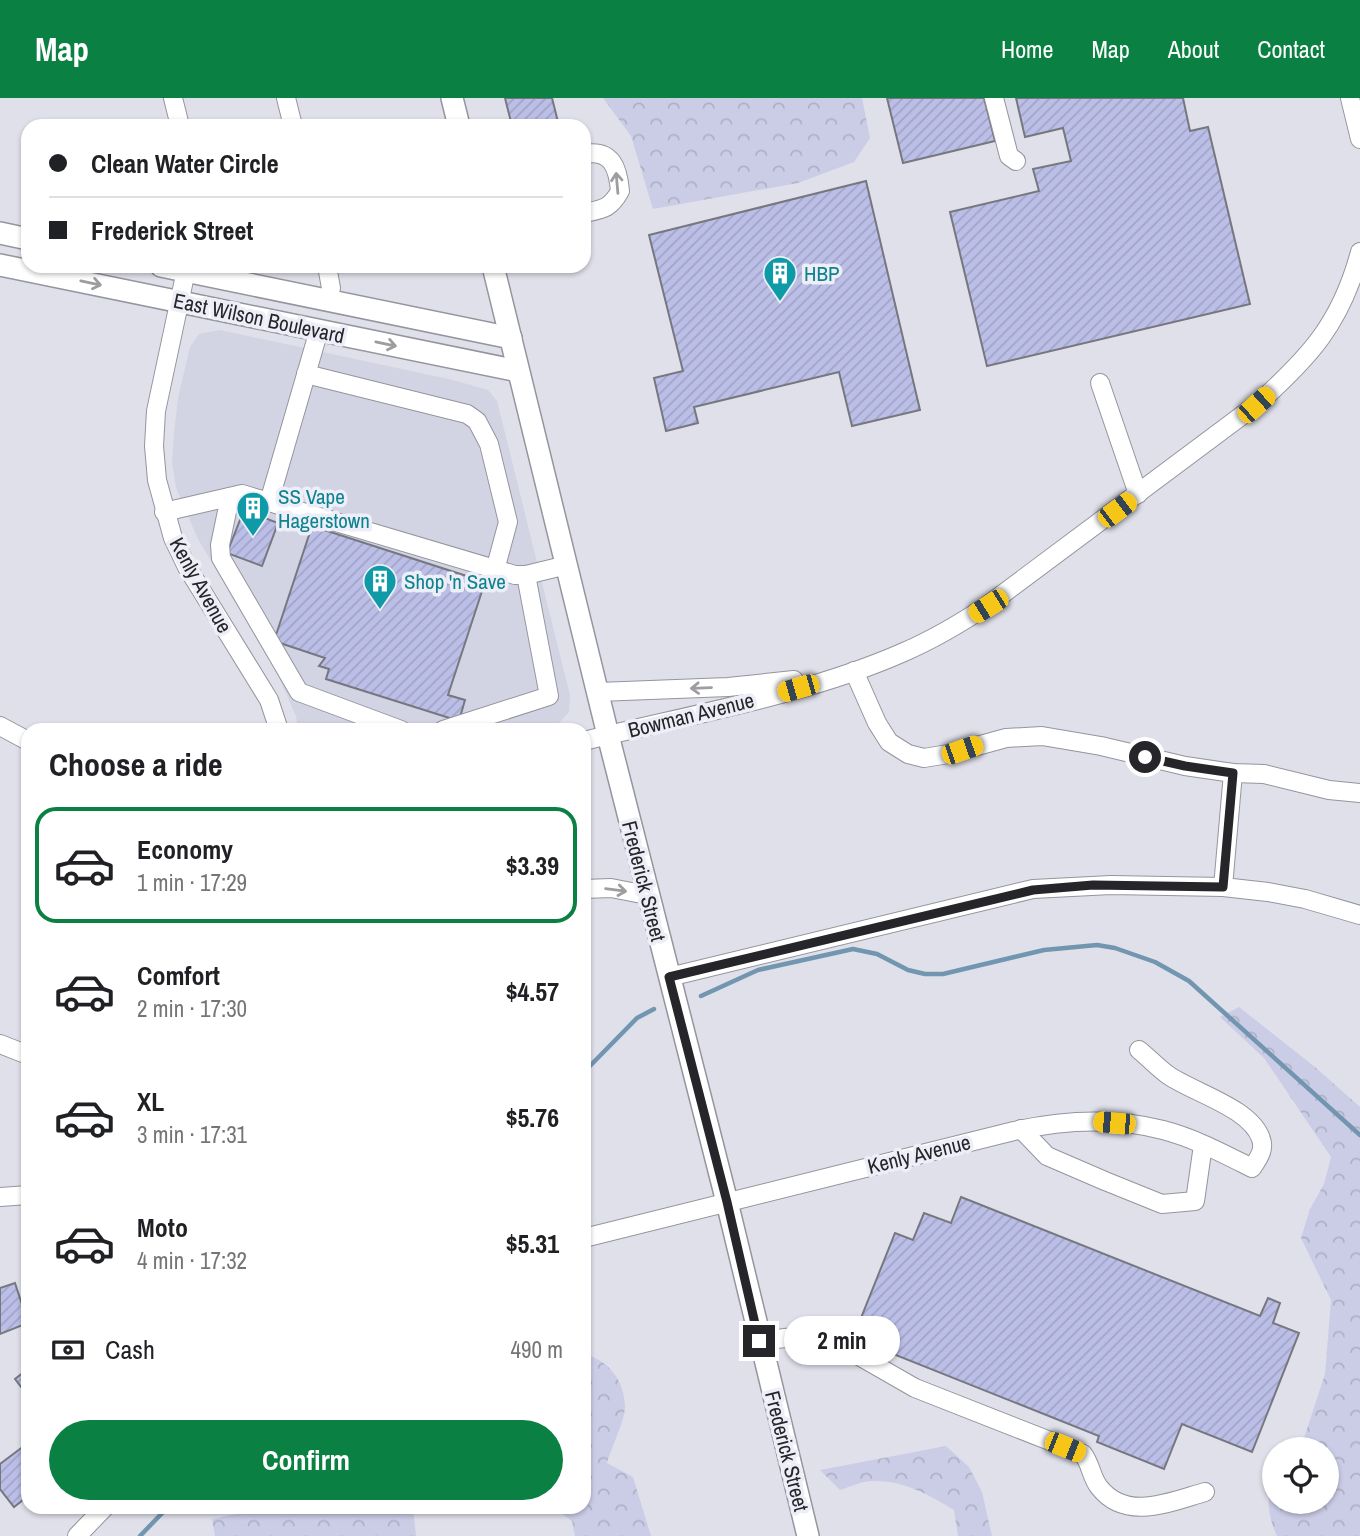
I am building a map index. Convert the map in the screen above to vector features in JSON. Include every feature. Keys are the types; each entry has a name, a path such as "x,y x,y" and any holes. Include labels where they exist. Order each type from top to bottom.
{"main road":[{"path":"452,98 457,119"},
{"path":"0,233 21,238"},
{"name":"East Wilson Boulevard","path":"0,265 21,269"},
{"name":"East Wilson Boulevard","path":"39,273 518,371"},
{"name":"East Wilson Boulevard","path":"204,273 511,338"},
{"name":"Frederick Street","path":"495,273 808,1536"},
{"path":"318,330 323,320 330,316 401,330 413,328 421,320"}],"street":[{"path":"173,98 178,119"},
{"path":"286,98 291,119"},
{"path":"994,98 1009,156 1016,161"},
{"path":"1350,98 1360,139"},
{"path":"591,153 598,152 607,156 615,166 620,191 613,203 604,209 591,212"},
{"name":"Bowman Avenue","path":"591,740 754,700 848,673 904,653 950,630 988,606 1256,405 1297,369 1327,330 1351,287 1360,252"},
{"name":"Kenly Avenue","path":"185,273 156,411 154,446 157,480 164,512 187,567 271,705 277,723"},
{"path":"328,273 331,288 328,301"},
{"path":"269,502 318,330"},
{"path":"306,373 467,414 477,421 489,444 508,522 495,570"},
{"path":"1100,383 1138,494"},
{"path":"164,512 242,494 515,575 567,565"},
{"path":"230,497 220,545 221,558 299,692 382,723"},
{"path":"465,723 549,696 526,575"},
{"path":"598,692 728,687 848,673 890,742 908,754 924,758 1006,738 1042,736 1101,746 1185,766 1233,773 1264,774 1329,790 1360,793"},
{"path":"271,705 299,692"},
{"path":"0,726 21,737"},
{"path":"1223,887 1233,773"},
{"path":"669,977 1033,890 1111,885 1223,887 1305,899 1360,915"},
{"path":"591,889 611,888 647,895"},
{"path":"0,1044 21,1052"},
{"name":"Kenly Avenue","path":"591,1236 1021,1129 1058,1123 1097,1121 1164,1130 1252,1168 1262,1151 1262,1141 1255,1126 1241,1114 1168,1075 1139,1050"},
{"path":"1021,1129 1047,1156 1162,1204 1195,1201 1203,1145"},
{"path":"0,1197 21,1196"},
{"path":"759,1341 794,1337 840,1345 915,1388 1083,1454 1090,1462 1097,1484 1108,1497 1122,1504 1141,1509 1205,1492"},
{"path":"77,1536 98,1514"}],"shaded area":[{"path":"220,330 453,380 488,390 497,401 570,695 569,712 559,723 297,723 277,673 198,539 176,488 172,462 178,398 190,347 199,334"}],"green space":[{"path":"603,98 862,98 870,138 854,162 798,183 653,209 631,136"},
{"path":"1239,1007 1315,1067 1360,1107 1360,1536 1277,1536 1270,1517 1270,1514 1339,1514 1339,1437 1304,1437 1325,1374 1331,1300 1301,1238 1310,1209 1324,1184 1331,1157 1264,1058 1220,1017"},
{"path":"591,1356 614,1373 622,1388 624,1412 607,1463 633,1477 651,1536 575,1536 572,1521 562,1514 591,1514"},
{"path":"946,1446 969,1467 982,1492 992,1536 958,1536 954,1510 914,1489 894,1483 872,1481 840,1490 820,1470"},
{"path":"236,1514 414,1514 416,1536 215,1536 212,1519"}],"building":[{"path":"505,98 552,98 557,119 510,119"},
{"path":"887,98 984,98 995,141 903,163"},
{"path":"1016,98 1183,98 1190,131 1208,127 1250,304 987,366 950,212 1039,191 1033,169 1071,161 1063,128 1025,137"},
{"name":"HBP","path":"866,181 920,410 852,426 839,372 694,407 698,423 666,431 654,378 683,371 649,235"},
{"name":"SS Vape Hagerstown","path":"244,510 278,523 262,566 227,553"},
{"name":"Shop 'n Save","path":"312,526 485,582 448,695 465,700 459,721 326,679 329,669 319,666 325,658 274,641"},
{"path":"961,1197 1260,1316 1268,1298 1280,1303 1273,1323 1299,1333 1252,1452 1182,1424 1164,1469 1097,1442 1099,1436 853,1338 895,1233 913,1240 924,1213 951,1223"},
{"path":"15,1283 21,1301 21,1326 0,1334 0,1288"},
{"path":"21,1374 21,1387 15,1379"},
{"path":"21,1448 21,1502 14,1507 0,1489 0,1464"}],"waterway":[{"path":"701,996 758,970 853,949 877,954 908,970 943,974 1044,950 1097,945 1115,948 1155,962 1189,981 1360,1135"},
{"path":"591,1065 637,1018 654,1009"},
{"path":"140,1536 161,1514"}],"place":[{"name":"HBP","path":"780,303"},
{"name":"SS Vape Hagerstown","path":"253,538"},
{"name":"Shop 'n Save","path":"380,611"}],"route":[{"path":"759,1341 727,1202 669,977 1033,890 1075,885 1223,887 1233,773 1145,757"}]}
